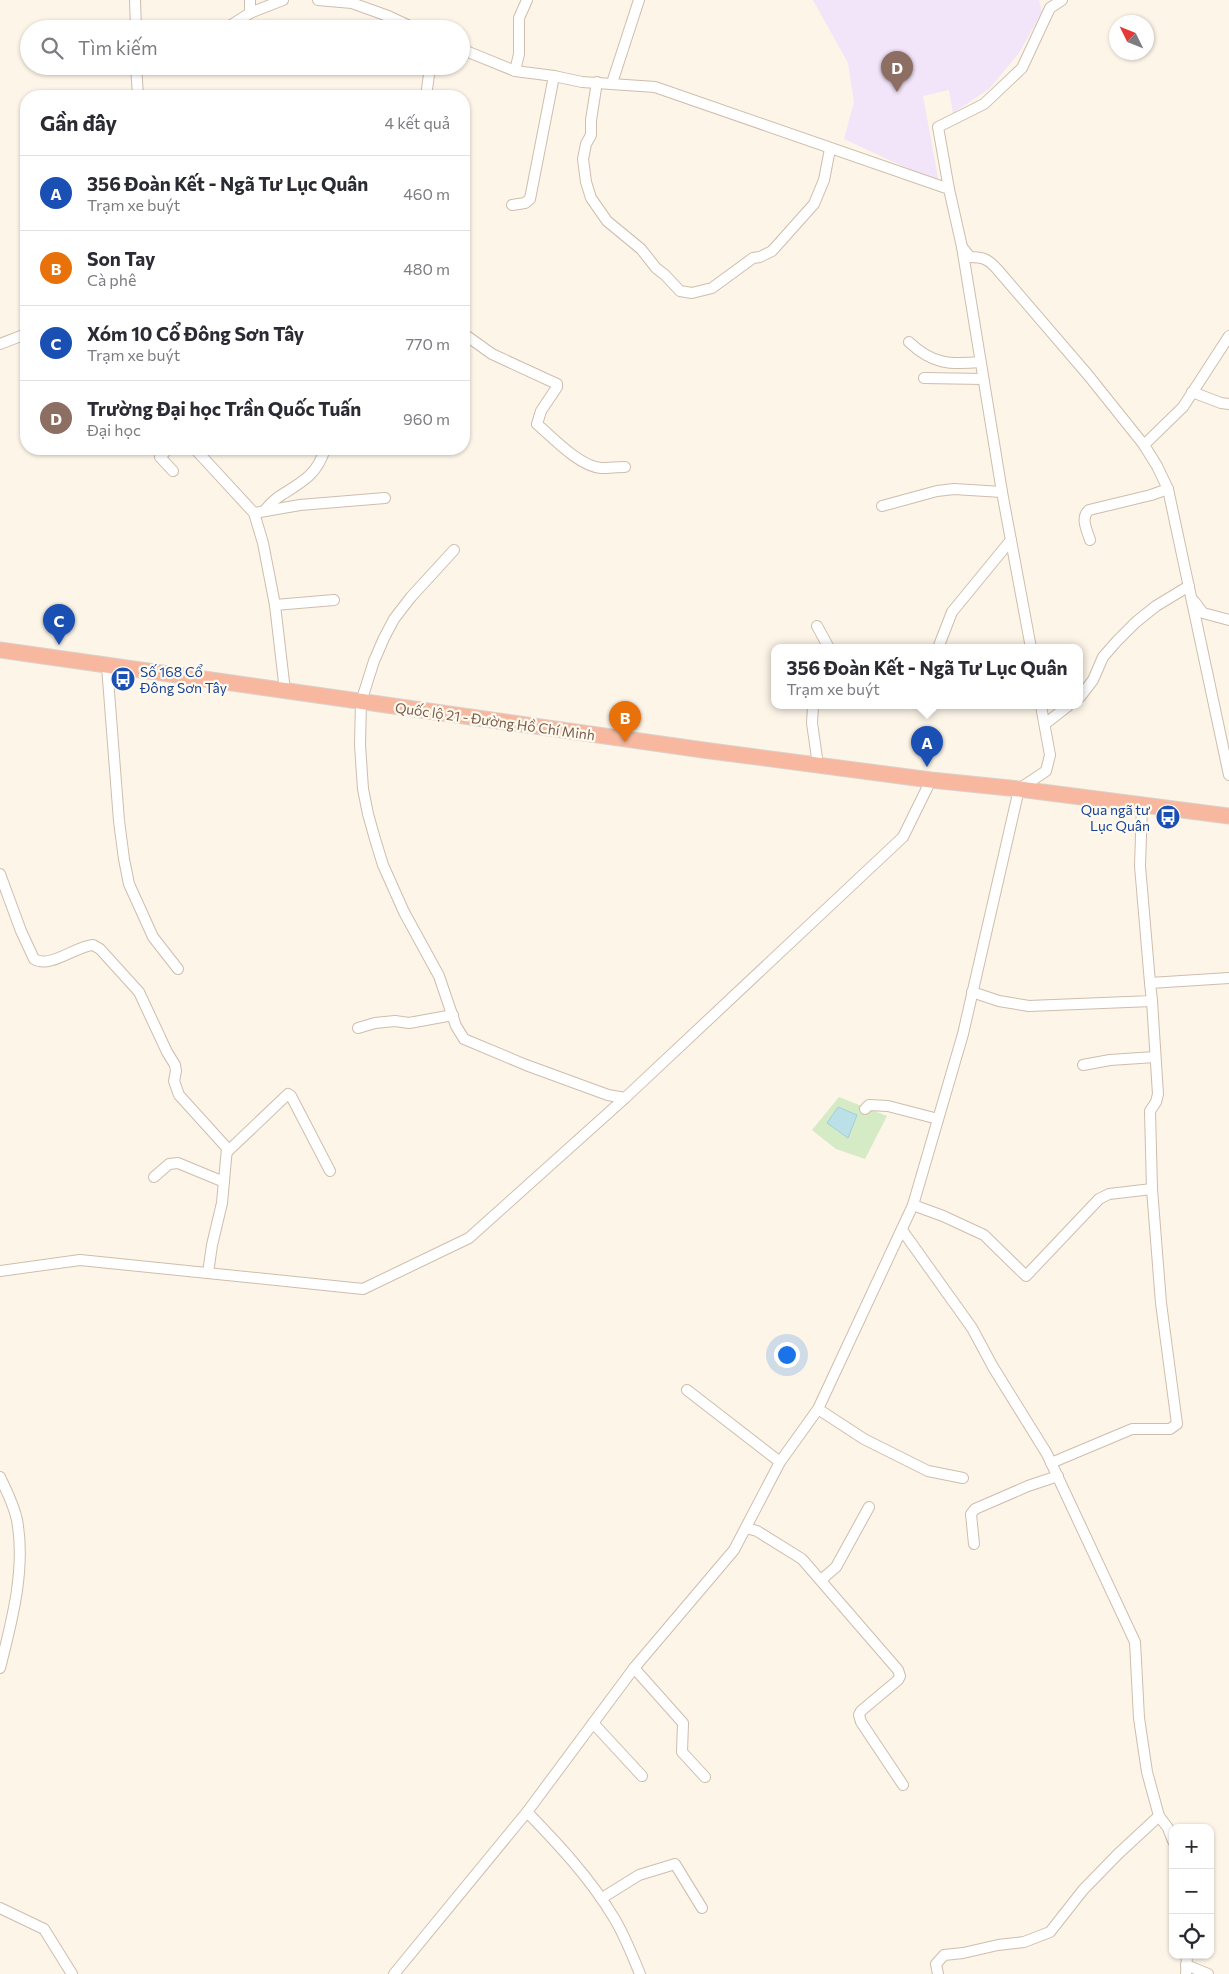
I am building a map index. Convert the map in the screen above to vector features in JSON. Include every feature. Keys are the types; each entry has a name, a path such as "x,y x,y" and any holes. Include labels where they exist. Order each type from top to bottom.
{"highway":[{"name":"Quốc lộ 21 - Đường Hồ Chí Minh","path":"0,650 818,765 931,780 1019,788 1142,806 1229,816"}],"street":[{"path":"135,0 136,20"},
{"path":"250,0 250,13"},
{"path":"239,20 250,13 284,0"},
{"path":"318,0 353,1 397,20"},
{"path":"515,71 519,54 519,18 527,0"},
{"path":"612,83 639,0"},
{"path":"1030,644 1010,540 962,247 949,190 938,127 984,104 1022,68 1050,8 1062,0"},
{"path":"470,53 515,71 582,82 655,87 949,190"},
{"path":"137,75 138,90"},
{"path":"427,90 428,75"},
{"path":"512,204 524,203 530,199 554,76"},
{"path":"597,82 591,120 591,135 586,144 583,159 586,182 591,198 607,221 641,249 656,268 665,274 680,291 692,293 712,288 753,258 772,251 814,204 824,180 830,149"},
{"path":"962,247 970,257 981,257 993,264 1093,382 1144,445 1157,466 1168,488 1229,775"},
{"path":"0,344 20,336"},
{"path":"1144,445 1183,406 1229,336"},
{"path":"470,338 492,354 557,384 557,387 541,411 537,424 573,455 587,464 600,468 625,466"},
{"path":"909,342 919,352 937,361 946,363 980,362"},
{"path":"924,378 983,379"},
{"path":"1192,392 1221,403 1229,404"},
{"path":"158,455 173,471"},
{"path":"201,455 259,512 275,604 285,691"},
{"path":"259,512 282,494 302,483 312,474 323,455"},
{"path":"1090,540 1084,519 1085,513 1089,510 1132,500 1168,488"},
{"path":"882,506 937,491 954,489 1002,492"},
{"path":"259,512 300,505 385,498"},
{"path":"940,644 952,612 1010,540"},
{"path":"454,550 411,597 394,619 374,661 361,702 360,745 363,789 368,814 384,865 404,912 439,976 456,1026 464,1039 526,1065 608,1095 625,1098"},
{"path":"1083,693 1093,680 1103,657 1136,622 1167,598 1189,586"},
{"path":"1192,598 1203,613 1229,620"},
{"path":"275,604 334,600"},
{"path":"817,626 827,644"},
{"path":"107,666 119,821 129,884 153,937 178,969"},
{"path":"813,709 812,723 818,765"},
{"path":"394,1974 527,1812 634,1668 734,1550 780,1462 818,1409 913,1205 963,1034 1019,788 1046,771 1050,755 1042,709"},
{"path":"1045,724 1064,709"},
{"path":"0,1271 80,1260 362,1288 469,1238 625,1098 903,838 931,780"},
{"path":"1051,1463 1132,1429 1170,1429 1177,1424 1161,1302 1152,1190 1150,1111 1156,1102 1158,1094 1140,866 1142,806"},
{"path":"0,874 34,959 37,961 48,961 93,945 100,948 134,986 142,997 167,1052 175,1065 174,1081 179,1095 224,1145 228,1152 222,1203 212,1245 208,1273"},
{"path":"1150,983 1229,978"},
{"path":"972,992 999,1002 1029,1006 1152,1002"},
{"path":"358,1028 376,1024 409,1023 453,1016"},
{"path":"1083,1065 1110,1060 1155,1057"},
{"path":"228,1152 288,1094 291,1096 330,1171"},
{"path":"865,1109 870,1105 888,1106 938,1119"},
{"path":"154,1177 169,1164 178,1163 224,1182"},
{"path":"913,1205 944,1216 984,1235 1026,1276 1099,1199 1109,1194 1152,1190"},
{"path":"902,1230 972,1328 993,1367 1051,1463 1135,1642 1139,1718 1147,1772 1159,1816 1169,1831"},
{"path":"687,1390 780,1462"},
{"path":"818,1409 864,1439 928,1471 963,1478"},
{"path":"0,1476 16,1518 21,1553 11,1624 0,1668"},
{"path":"974,1544 971,1514 975,1509 1028,1486 1058,1476"},
{"path":"821,1580 836,1567 869,1507"},
{"path":"746,1528 757,1531 802,1559 899,1672 898,1680 860,1711 858,1715 903,1785"},
{"path":"634,1668 682,1723 682,1752 705,1777"},
{"path":"593,1724 642,1776"},
{"path":"527,1812 580,1869 602,1898 626,1940 640,1974"},
{"path":"938,1974 936,1964 944,1955 963,1953 998,1944 1024,1942 1050,1932 1083,1890 1159,1816"},
{"path":"602,1898 640,1875 675,1864 702,1908"},
{"path":"0,1908 44,1929 72,1974"},
{"path":"1186,1965 1208,1974"}],"shaded area":[{"path":"813,0 1039,0 1042,12 1019,53 989,89 953,113 949,90 923,96 939,183 844,139 854,102 848,63"}],"green space":[{"path":"839,1097 887,1116 865,1159 836,1149 812,1130"}],"water":[{"path":"838,1107 857,1115 848,1138 827,1123"}],"place":[{"name":"Trường Đại học Trần Quốc Tuấn","path":"897,92"},
{"name":"Xóm 10 Cổ Đông Sơn Tây","path":"59,645"},
{"name":"Số 168 Cổ Đông Sơn Tây","path":"123,679"},
{"name":"Son Tay","path":"625,742"},
{"name":"356 Đoàn Kết - Ngã Tư Lục Quân","path":"927,767"},
{"name":"Qua ngã tư Lục Quân","path":"1168,817"}]}
